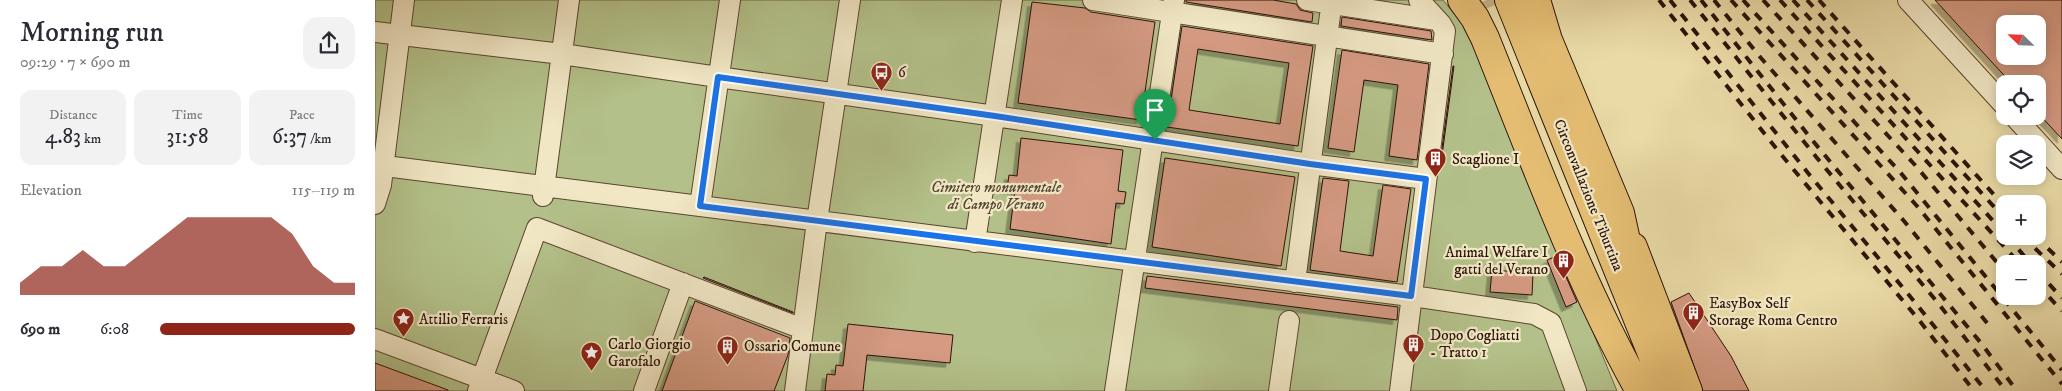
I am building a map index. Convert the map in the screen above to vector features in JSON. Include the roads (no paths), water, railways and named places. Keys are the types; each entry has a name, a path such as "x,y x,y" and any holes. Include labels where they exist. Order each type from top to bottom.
{"highway":[{"path":"1536,0 1548,40 1620,213 1651,350"},
{"path":"1483,5 1485,38 1575,261 1640,391"},
{"name":"Circonvallazione Tiburtina","path":"1483,5 1651,350 1667,391"},
{"name":"Circonvallazione Tiburtina","path":"1483,5 1525,89 1645,391"},
{"name":"Circonvallazione Tiburtina","path":"1620,213 1688,391"}],"street":[{"path":"375,204 386,165 404,0"},
{"path":"543,191 569,0"},
{"path":"700,206 730,0"},
{"path":"795,391 849,0"},
{"path":"975,242 1012,0"},
{"path":"1093,0 1173,6 1327,36 1443,54"},
{"path":"1307,0 1332,2 1437,20"},
{"path":"1400,391 1445,31 1419,0"},
{"path":"1908,0 1996,96"},
{"path":"1295,282 1332,2"},
{"path":"1115,391 1155,140 1173,6"},
{"path":"375,32 562,54 995,116 1310,164 1426,179"},
{"path":"2022,125 2062,169"},
{"path":"386,165 543,191 700,206 1411,296 1534,314 1551,323 1576,391"},
{"path":"480,385 537,228 803,328"},
{"path":"644,391 683,283"},
{"path":"1279,391 1289,321"},
{"path":"375,340 480,385 514,391"}],"tunnel":[{"path":"1487,0 1490,7"}],"railway":[{"path":"1659,0 1779,152 1919,320 1974,391"},
{"path":"1670,0 1986,391"},
{"path":"1690,0 1817,158 1938,303 2006,391"},
{"path":"1701,0 1813,141 1981,343 2017,391"},
{"path":"1714,0 1761,58 1904,221 1992,329"},
{"path":"1731,0 1917,206 2062,384"},
{"path":"1743,0 1900,172 2062,370"},
{"path":"1763,0 1915,165 1996,261"},
{"path":"1780,0 2012,255"},
{"path":"1793,0 1996,224"},
{"path":"1807,0 1996,209"},
{"path":"1819,0 1996,197"},
{"path":"2015,245 2023,255"},
{"path":"2031,245 2062,274"},
{"path":"2044,245 2062,262"},
{"path":"2046,281 2062,298"},
{"path":"2046,294 2062,311"}],"place":[{"name":"6","path":"882,91"},
{"name":"Scaglione I","path":"1436,178"},
{"name":"Animal Welfare I gatti del Verano","path":"1564,280"},
{"name":"EasyBox Self Storage Roma Centro","path":"1693,331"},
{"name":"Attilio Ferraris","path":"403,338"},
{"name":"Dopo Cogliatti - Tratto 1","path":"1414,363"},
{"name":"Ossario Comune","path":"728,365"},
{"name":"Carlo Giorgio Garofalo","path":"592,372"}],"park label":[{"name":"Cimitero monumentale di Campo Verano","path":"996,196"}]}
